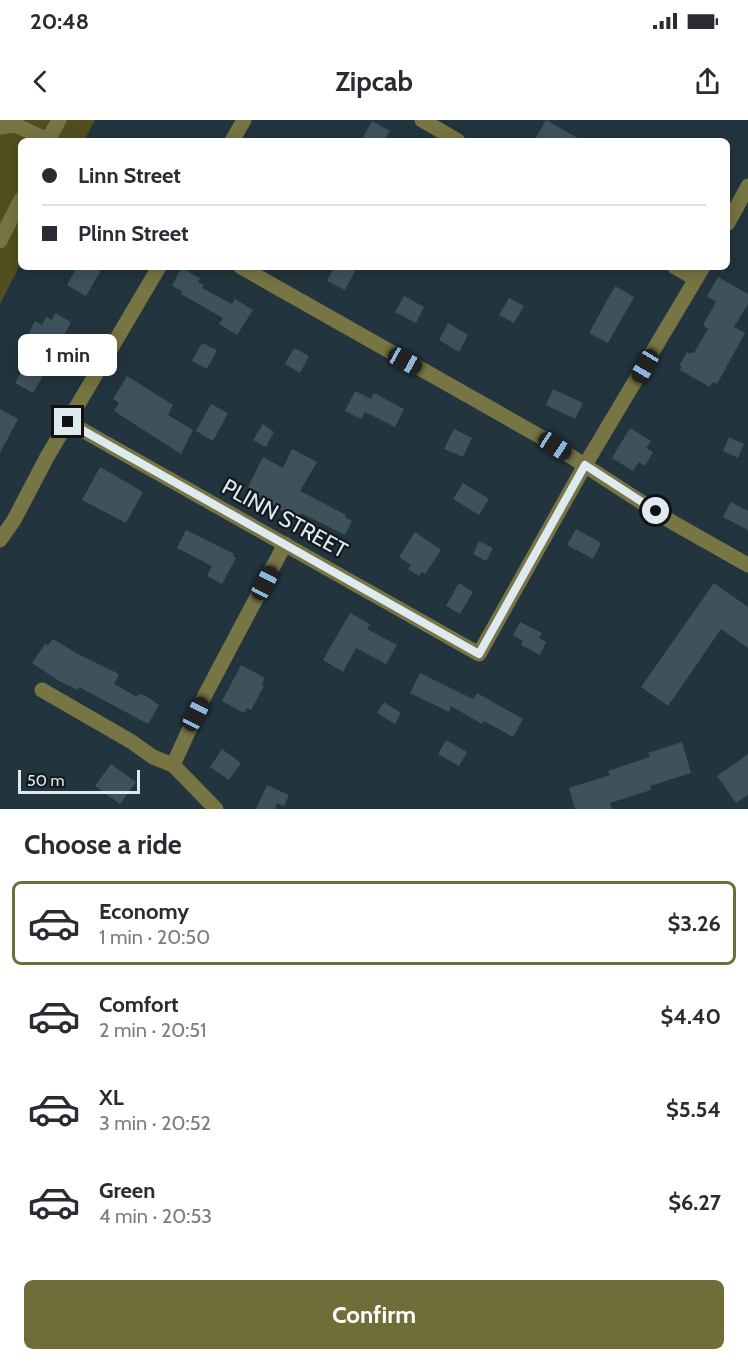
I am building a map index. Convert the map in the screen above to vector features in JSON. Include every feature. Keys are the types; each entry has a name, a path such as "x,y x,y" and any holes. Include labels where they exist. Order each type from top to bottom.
{"street":[{"path":"50,138 59,120"},
{"path":"234,138 244,120"},
{"path":"422,120 453,138"},
{"path":"0,127 15,125 42,138"},
{"path":"730,219 748,186"},
{"path":"0,241 18,205"},
{"path":"0,540 14,520 68,422 157,270"},
{"path":"246,270 541,437 672,522 748,565"},
{"path":"585,465 699,273"},
{"name":"PLINN STREET","path":"68,422 479,654 585,465"},
{"path":"173,765 201,705 285,544"},
{"path":"42,690 132,742 153,757 173,765 198,803 216,809"}],"shaded area":[{"path":"0,120 95,120 86,138 18,138 18,269 0,304"}],"building":[{"path":"546,120 578,138 536,138"},
{"path":"372,121 390,131 386,138 363,138"},
{"path":"75,270 101,270 86,296 67,285"},
{"path":"180,270 185,270 200,278 198,282 204,285 202,288 232,304 235,299 253,310 237,335 219,324 223,318 181,294 182,291 172,286"},
{"path":"332,270 355,270 345,290 327,281"},
{"path":"718,277 748,294 748,304 734,327 745,333 717,384 713,382 710,387 680,370 682,367 679,366 687,352 694,353 708,329 703,325 716,302 707,296"},
{"path":"615,286 634,297 608,343 589,333"},
{"path":"404,296 424,307 416,323 395,312"},
{"path":"509,298 524,306 514,323 499,315"},
{"path":"55,313 71,322 58,346 54,344 42,367 46,370 33,393 15,383 35,347 25,341 35,321 42,325 46,317 52,320"},
{"path":"448,323 468,335 459,352 439,340"},
{"path":"202,343 217,350 207,369 192,361"},
{"path":"294,348 309,356 300,373 285,364"},
{"path":"127,376 173,405 168,415 193,430 181,454 114,411 119,403 113,399"},
{"path":"553,389 583,403 575,419 546,405"},
{"path":"355,391 371,399 374,393 404,409 395,427 365,412 361,419 345,411"},
{"path":"211,404 228,413 213,441 196,431"},
{"path":"0,409 18,419 0,453"},
{"path":"263,424 274,432 266,447 253,440"},
{"path":"630,428 651,441 646,448 653,452 645,466 639,462 633,471 612,458"},
{"path":"454,429 472,438 463,457 444,449"},
{"path":"729,437 744,444 738,458 723,451"},
{"path":"292,449 317,462 300,491 346,515 345,517 352,521 345,535 301,513 298,520 249,492 251,489 248,487 263,457 283,468"},
{"path":"100,467 143,492 126,523 82,500"},
{"path":"463,483 489,499 479,515 453,499"},
{"path":"731,502 748,511 748,530 723,517"},
{"path":"576,529 601,543 593,559 567,545"},
{"path":"186,530 234,554 236,558 222,584 207,576 212,566 177,548"},
{"path":"415,532 441,550 425,574 422,572 419,576 408,569 411,565 399,557"},
{"path":"479,541 493,548 486,561 473,554"},
{"path":"459,583 473,592 460,614 446,606"},
{"path":"714,583 748,607 748,648 721,629 668,706 641,687"},
{"path":"350,613 370,624 367,629 397,645 386,664 356,648 343,672 323,660"},
{"path":"520,622 542,633 539,638 546,642 540,655 521,645 523,641 513,635"},
{"path":"53,639 119,674 114,684 137,697 139,694 146,696 159,705 148,724 79,687 78,690 59,681 32,663 45,644 48,645"},
{"path":"241,665 265,678 262,684 264,686 251,710 247,708 244,713 222,701"},
{"path":"420,673 473,699 477,693 523,719 513,737 484,721 482,724 451,706 449,712 410,693"},
{"path":"384,702 401,713 395,724 377,713"},
{"path":"446,740 467,752 459,766 438,754"},
{"path":"682,742 691,773 650,786 651,790 610,803 612,809 575,809 569,788 610,775 608,771 650,757 648,753"},
{"path":"222,749 241,763 229,780 210,767"},
{"path":"748,754 748,795 736,803 717,776"},
{"path":"111,764 136,782 120,804 95,786"},
{"path":"267,785 289,795 284,806 277,803 275,809 256,809"}],"route":[{"path":"68,422 479,654 585,465 656,511"}]}
